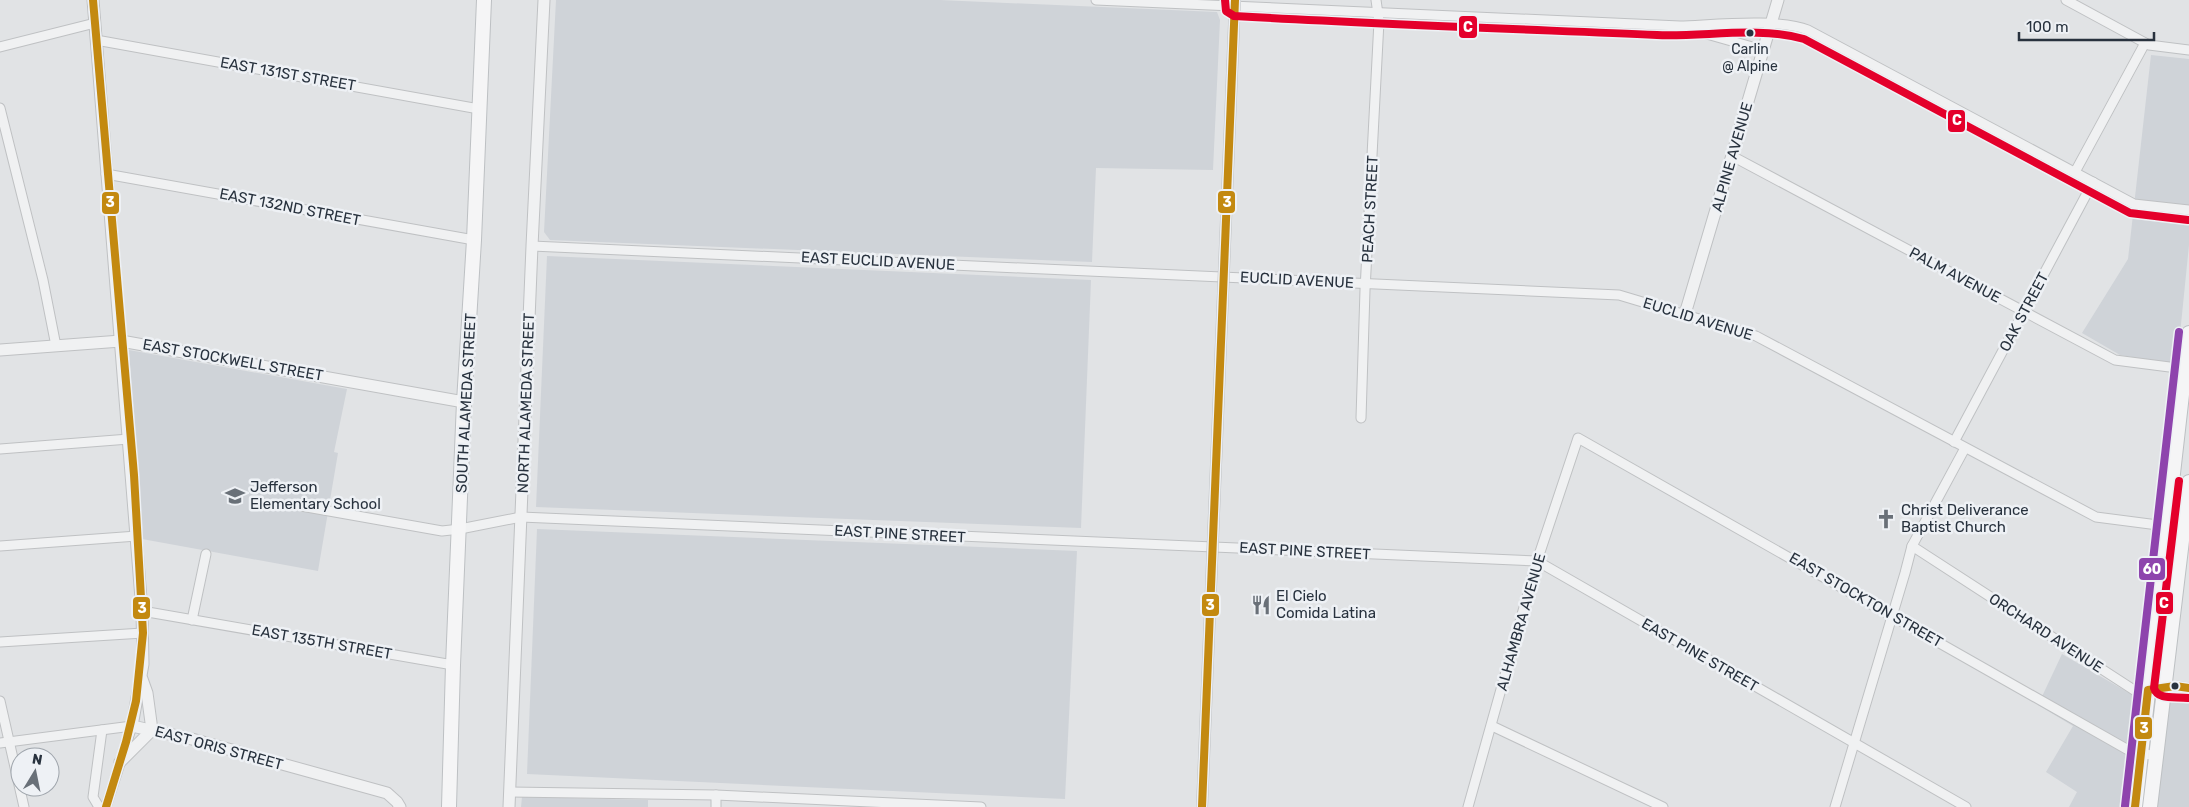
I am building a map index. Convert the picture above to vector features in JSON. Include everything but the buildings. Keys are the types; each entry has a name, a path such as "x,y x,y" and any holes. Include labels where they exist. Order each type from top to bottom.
{"main road":[{"name":"SOUTH ALAMEDA STREET","path":"449,807 452,665 460,529 464,402 474,240 484,0"},
{"path":"1202,807 1235,3"},
{"path":"2135,807 2189,333"},
{"path":"2150,807 2186,528 2189,482"}],"street":[{"path":"94,0 106,174 130,439 143,633 141,677 132,726 106,807"},
{"name":"NORTH ALAMEDA STREET","path":"510,807 532,246 544,0"},
{"path":"1096,0 1235,3 1378,12 1680,26 1771,24 1798,27 1808,30 2134,204 2189,210"},
{"name":"PEACH STREET","path":"1361,418 1378,12 1376,0"},
{"name":"ALPINE AVENUE","path":"1685,314 1778,0"},
{"path":"2066,0 2145,43 2154,46 2189,50"},
{"path":"0,47 95,23"},
{"path":"1680,26 1763,50"},
{"name":"EAST 131ST STREET","path":"96,40 479,109"},
{"path":"2075,172 2145,43"},
{"path":"0,108 43,280 56,346"},
{"name":"PALM AVENUE","path":"1732,156 2117,361 2185,369"},
{"name":"EAST 132ND STREET","path":"106,174 474,240"},
{"name":"OAK STREET","path":"1954,442 2093,182"},
{"name":"EAST EUCLID AVENUE","path":"532,246 1223,276"},
{"name":"EUCLID AVENUE","path":"1223,276 1612,294 1756,336 2096,517 2186,528"},
{"name":"EAST STOCKWELL STREET","path":"0,350 121,340 464,402"},
{"name":"ALHAMBRA AVENUE","path":"1468,807 1537,561 1578,438"},
{"name":"EAST STOCKTON STREET","path":"1578,438 2130,751 2156,756"},
{"path":"0,449 130,439"},
{"path":"1835,807 1912,546 1965,448"},
{"name":"EAST PINE STREET","path":"301,506 442,531 521,517 1537,561 1966,807"},
{"path":"0,546 137,536"},
{"name":"ORCHARD AVENUE","path":"1912,546 2137,692 2148,694 2164,687 2175,686 2189,688"},
{"path":"192,620 206,554"},
{"name":"EAST 135TH STREET","path":"142,612 452,665"},
{"path":"0,642 143,633"},
{"path":"120,762 152,730 147,693 141,677"},
{"path":"0,701 5,742 24,807"},
{"name":"EAST ORIS STREET","path":"5,742 132,726 387,794 400,807"},
{"path":"1492,726 1663,807"},
{"path":"99,807 93,796 102,730"},
{"path":"510,792 716,795 981,807"},
{"path":"716,795 716,807"}],"shaded area":[{"path":"556,0 940,0 1217,12 1220,20 1213,170 1096,168 1092,262 550,240 544,232"},
{"path":"2151,55 2189,59 2189,245 2177,364 2120,355 2082,333 2128,259"},
{"path":"547,256 1091,280 1081,528 536,507"},
{"name":"Jefferson Elementary School","path":"129,350 347,389 334,452 338,453 318,571 142,539"},
{"path":"537,529 1077,551 1065,799 527,774"},
{"path":"2062,654 2136,697 2189,696 2189,807 2069,807 2077,792 2046,772 2073,726 2038,705"},
{"path":"522,797 648,800 648,807 521,807"}],"transit line":[{"name":"3","path":"93,0 134,475 143,633 136,701 126,742 106,807"},
{"name":"C","path":"1225,0 1226,11 1234,16 1657,35 1768,33 1804,39 2130,213 2188,220"},
{"name":"3","path":"1202,807 1235,0"},
{"name":"60","path":"2125,806 2179,332"},
{"name":"C","path":"2179,481 2154,688 2159,695 2188,698"},
{"name":"3","path":"2135,807 2148,690 2175,686 2189,688"}],"place":[{"name":"Carlin @ Alpine","path":"1750,33"},
{"name":"Jefferson Elementary School","path":"235,496"},
{"name":"Christ Deliverance Baptist Church","path":"1886,519"},
{"name":"El Cielo Comida Latina","path":"1261,605"}]}
